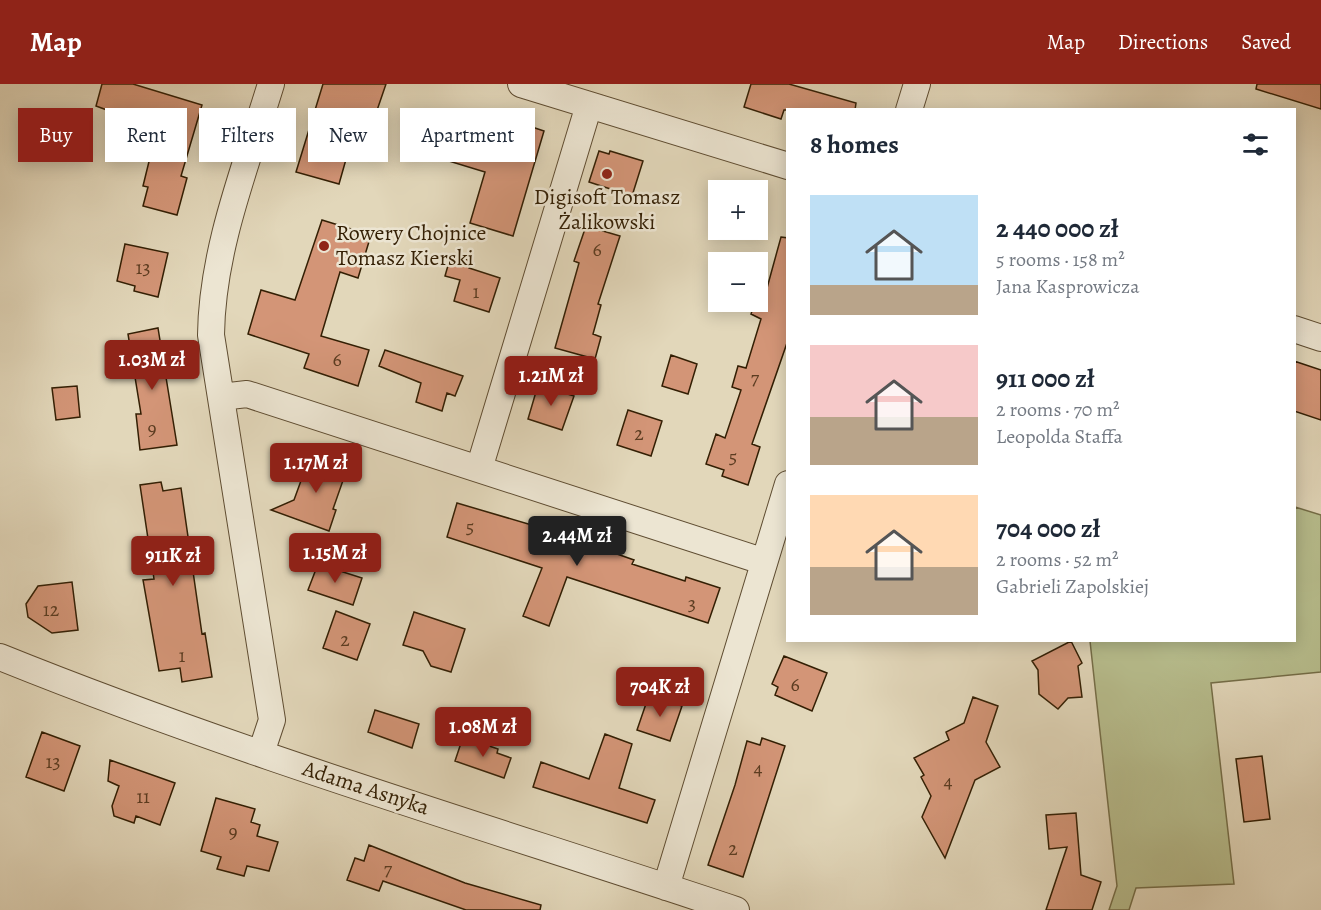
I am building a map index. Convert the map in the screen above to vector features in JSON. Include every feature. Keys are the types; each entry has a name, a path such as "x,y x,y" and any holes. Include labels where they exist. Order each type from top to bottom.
{"street":[{"path":"261,753 272,720 211,335 211,297 218,260 271,84"},
{"path":"521,84 786,165"},
{"path":"910,108 917,84"},
{"path":"479,469 589,105"},
{"path":"1296,330 1321,338"},
{"path":"221,397 248,394 762,561"},
{"path":"666,886 762,561 786,490"},
{"name":"Adama Asnyka","path":"0,657 65,683 261,753 736,910"}],"green space":[{"path":"1296,507 1321,515 1321,672 1211,683 1234,884 1136,888 1129,910 1109,910 1117,886 1090,642 1296,642"}],"building":[{"path":"102,84 133,84 202,105 199,108 187,156 187,108 105,109 96,106"},
{"path":"323,84 386,84 378,108 316,108"},
{"path":"751,84 789,84 856,103 855,108 786,108 781,119 744,107"},
{"path":"1257,84 1321,84 1321,109 1256,89"},
{"path":"535,128 544,131 535,161"},
{"path":"308,133 308,162 345,162 339,184 296,172"},
{"path":"599,151 609,154 610,151 643,161 632,196 589,182"},
{"path":"149,162 185,162 181,176 187,178 177,215 143,206 148,187 143,186"},
{"path":"452,162 535,162 513,236 470,223 485,172"},
{"path":"322,220 371,235 358,278 340,272 321,336 369,350 358,386 304,368 309,354 248,334 261,290 295,300"},
{"path":"586,226 620,236 598,304 601,305 593,334 601,337 595,359 555,348 579,263 574,261"},
{"path":"781,237 786,238 786,346 752,444 760,447 748,485 722,476 724,470 706,464 716,434 725,438 741,390 732,387 738,366 746,368 761,319 751,314 752,312 768,312 768,284"},
{"path":"125,244 168,253 158,297 134,291 135,286 117,281"},
{"path":"451,255 471,261 469,268 500,278 489,312 454,301 460,280 445,276"},
{"path":"158,328 177,445 140,450 136,414 141,414 128,334"},
{"path":"385,350 463,376 455,396 447,393 442,411 416,402 421,383 379,366"},
{"path":"671,355 697,364 688,394 662,386"},
{"path":"1296,362 1321,370 1321,420 1296,412"},
{"path":"538,385 574,396 562,430 528,419"},
{"path":"77,386 80,417 56,420 52,388"},
{"path":"628,410 662,421 651,456 617,445"},
{"path":"310,456 347,469 333,509 336,510 329,531 271,510 294,500"},
{"path":"161,482 163,491 181,488 202,634 205,633 212,677 182,682 180,668 159,671 143,580 154,579 140,485"},
{"path":"457,503 552,531 634,560 632,564 685,581 686,577 720,588 708,623 567,577 549,626 523,616 542,568 447,537"},
{"path":"318,564 362,578 353,605 308,590"},
{"path":"72,582 78,630 52,633 28,617 26,604 38,586"},
{"path":"336,611 370,624 357,660 323,648"},
{"path":"414,612 465,629 451,672 431,666 423,651 403,645"},
{"path":"1072,642 1082,663 1078,666 1082,697 1068,698 1058,709 1039,694 1038,670 1032,661"},
{"path":"784,656 827,673 812,711 775,695 778,687 772,684"},
{"path":"649,695 682,706 670,741 637,730"},
{"path":"973,697 998,706 986,742 1000,767 975,780 945,858 922,817 931,796 921,777 924,775 914,758 949,740 946,732 964,723"},
{"path":"375,710 419,724 412,748 368,732"},
{"path":"42,732 80,746 64,791 26,777"},
{"path":"605,734 632,744 619,788 655,800 647,823 533,787 541,762 589,779"},
{"path":"463,737 498,749 497,753 511,758 504,778 455,761"},
{"path":"762,738 785,746 743,877 708,865 747,741 760,745"},
{"path":"1262,756 1270,819 1244,822 1236,759"},
{"path":"110,760 175,783 160,825 136,816 134,823 114,816 112,806 119,786 108,781"},
{"path":"216,798 255,809 251,822 260,825 257,836 278,842 269,871 247,866 244,876 217,869 221,857 201,851"},
{"path":"1076,813 1081,875 1101,882 1092,910 1046,910 1067,847 1049,849 1046,815"},
{"path":"369,845 465,883 541,905 540,910 466,910 383,881 379,891 347,880 355,858 364,861"}],"place":[{"name":"Digisoft Tomasz Żalikowski","path":"607,174"},
{"name":"Rowery Chojnice Tomasz Kierski","path":"324,246"}]}
